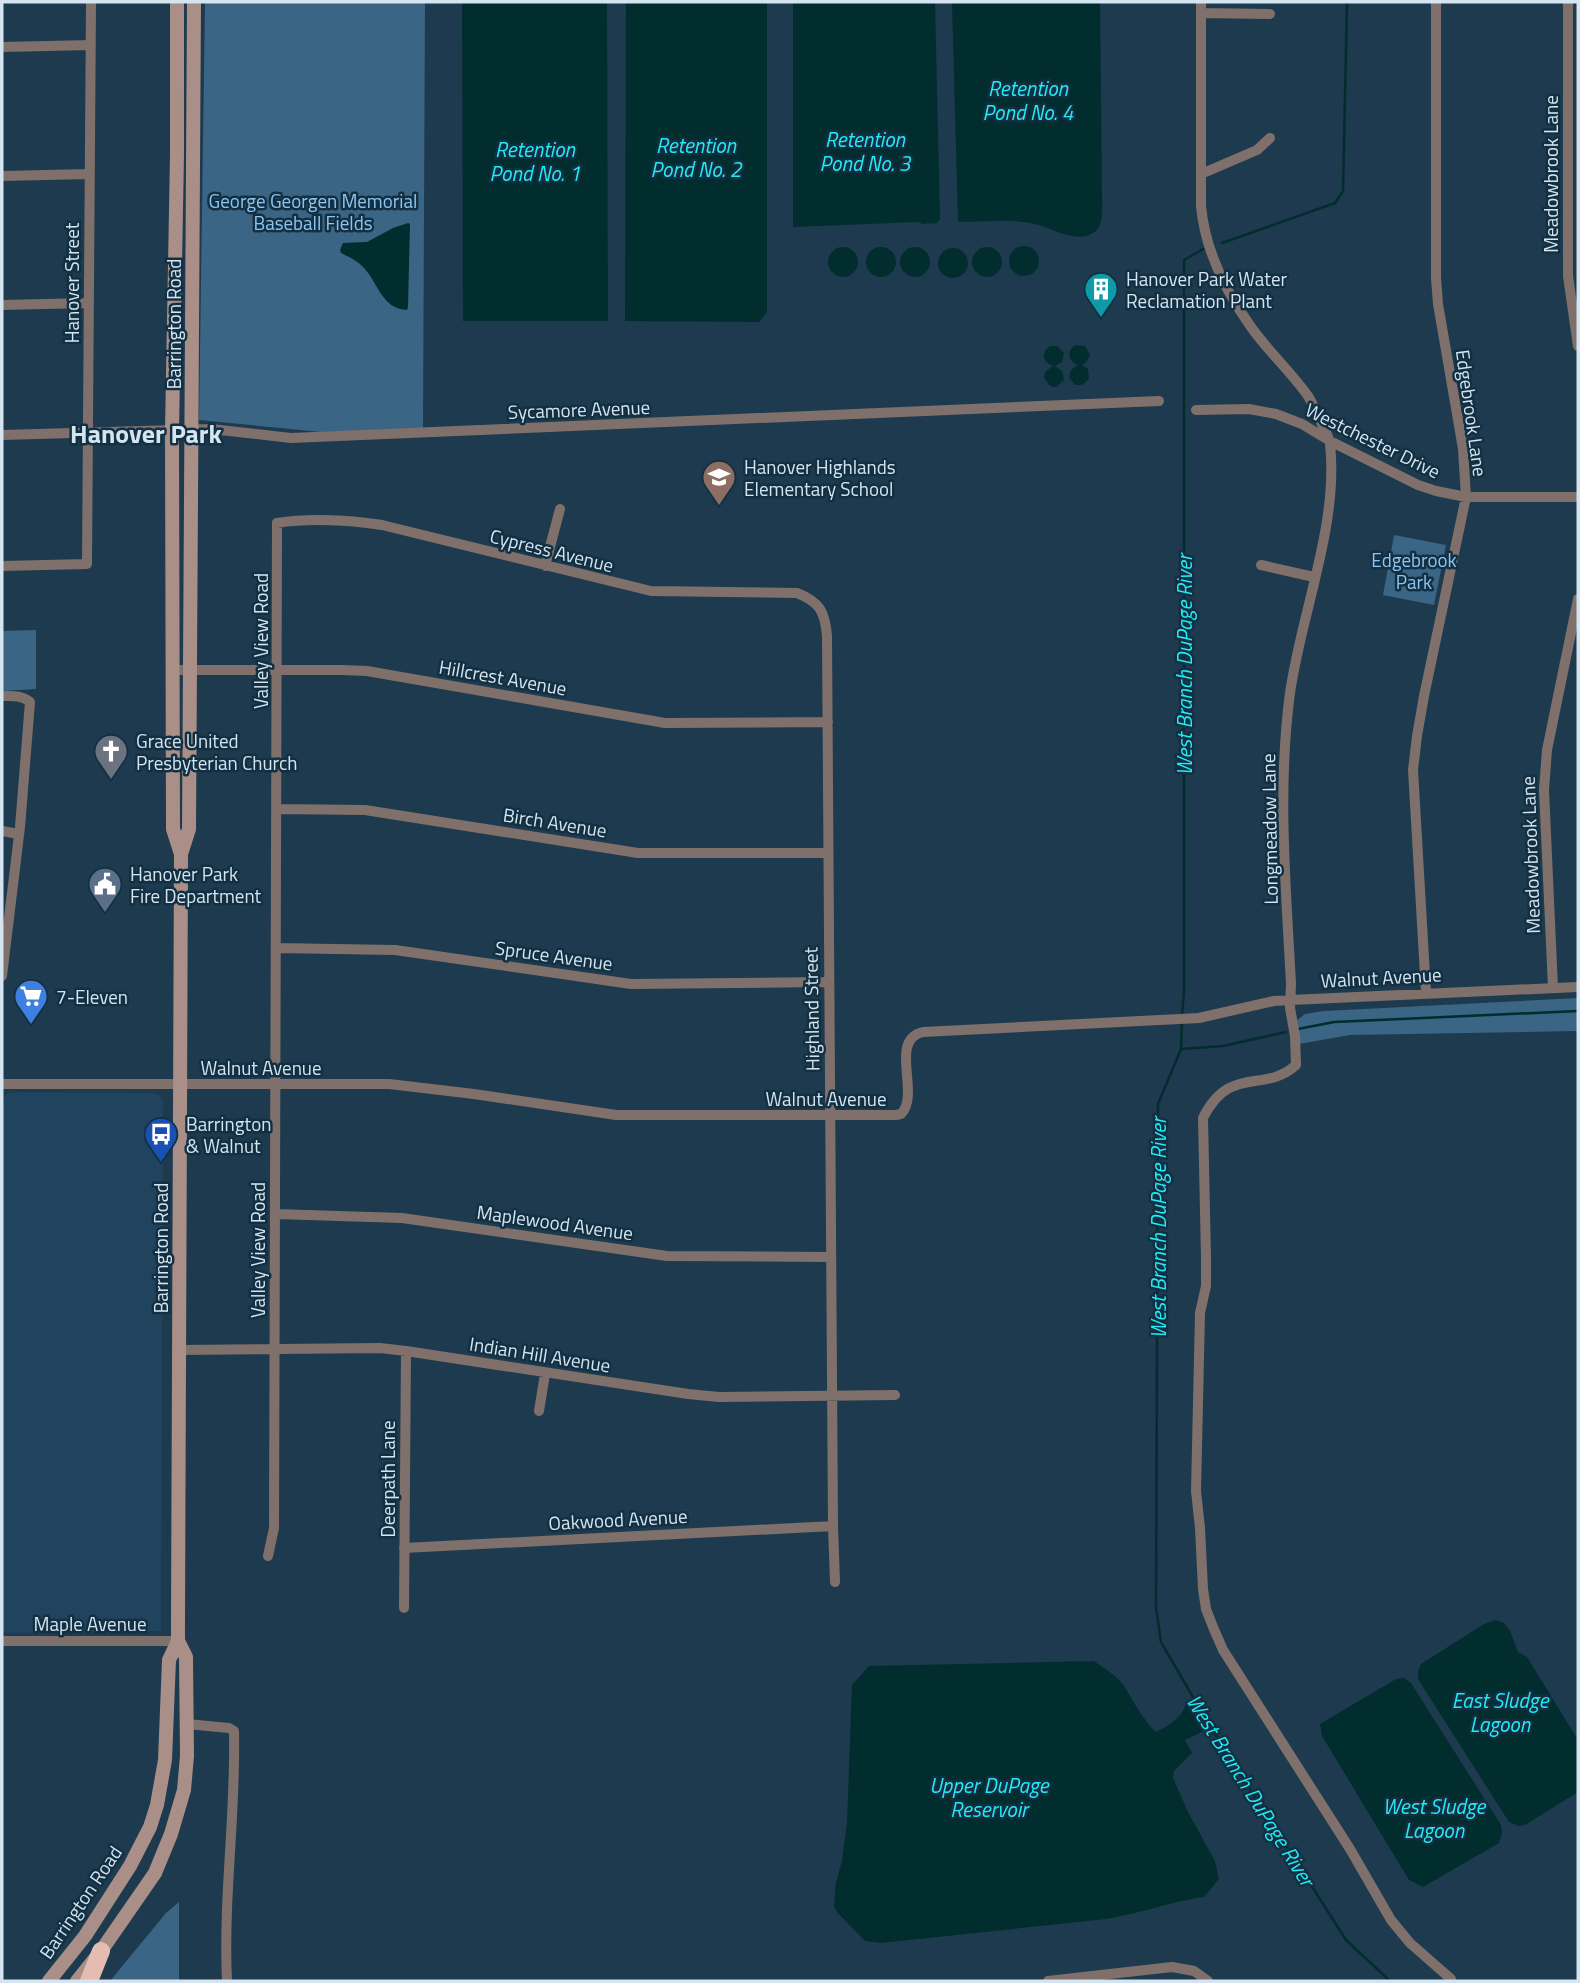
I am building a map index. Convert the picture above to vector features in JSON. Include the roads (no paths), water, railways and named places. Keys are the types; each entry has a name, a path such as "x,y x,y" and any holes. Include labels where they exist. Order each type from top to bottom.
{"highway":[{"path":"89,1981 101,1951"}],"main road":[{"name":"Barrington Road","path":"177,2 172,431 173,829 181,855"},
{"name":"Barrington Road","path":"49,1981 85,1936 130,1866 150,1827 165,1760 169,1661 178,1641 181,855 189,829 194,2"},
{"name":"Barrington Road","path":"77,1981 155,1873 171,1834 184,1790 187,1756 186,1657 178,1641"}],"street":[{"name":"Hanover Street","path":"2,566 88,564 91,2"},
{"name":"Edgebrook Lane","path":"1426,992 1413,770 1422,709 1466,497 1463,449 1436,278 1436,2"},
{"name":"Meadowbrook Lane","path":"1568,2 1568,276 1578,346"},
{"name":"Longmeadow Lane","path":"1270,14 1201,7 1201,206 1205,231 1230,293 1252,328 1309,398 1330,441 1329,503 1290,693 1283,785 1290,1008 1296,1066 1288,1073 1236,1085 1223,1091 1213,1100 1203,1118 1206,1286 1200,1313 1196,1491 1206,1609 1223,1650 1350,1849 1391,1920 1410,1943 1451,1979 1448,1981"},
{"path":"2,47 91,45"},
{"path":"1201,174 1257,150 1270,138"},
{"path":"2,176 89,174"},
{"path":"2,306 88,303"},
{"name":"Sycamore Avenue","path":"2,435 211,429 291,438 1159,401"},
{"name":"Westchester Drive","path":"1196,410 1249,410 1276,414 1302,424 1418,485 1436,491 1466,497 1578,498"},
{"path":"545,566 560,509"},
{"name":"Cypress Avenue","path":"277,523 367,523 651,591 797,593 810,598 818,605"},
{"name":"Valley View Road","path":"268,1556 274,1528 277,523"},
{"path":"1261,565 1314,577"},
{"name":"Meadowbrook Lane","path":"1553,988 1545,771 1578,599"},
{"name":"Highland Street","path":"818,605 825,616 827,636 832,1526 835,1582"},
{"name":"Hillcrest Avenue","path":"173,670 367,671 665,723 828,722"},
{"path":"2,696 18,696 30,702 19,834 2,976"},
{"name":"Birch Avenue","path":"277,809 383,812 638,853 828,853"},
{"path":"2,831 19,834"},
{"name":"Spruce Avenue","path":"276,948 396,950 631,984 828,982"},
{"name":"Walnut Avenue","path":"2,1084 389,1084 616,1115 901,1114 907,1105 908,1043 918,1033 1199,1018 1274,1001 1578,986"},
{"name":"Maplewood Avenue","path":"275,1214 402,1218 667,1256 830,1257"},
{"name":"Indian Hill Avenue","path":"179,1350 380,1348 545,1374 719,1397 895,1395"},
{"name":"Deerpath Lane","path":"404,1608 406,1350"},
{"path":"538,1411 545,1374"},
{"name":"Oakwood Avenue","path":"404,1548 832,1526"},
{"name":"Maple Avenue","path":"2,1641 178,1641"},
{"path":"187,1724 229,1728 234,1731 227,1916 228,1981"},
{"path":"1048,1981 1172,1967 1194,1971 1208,1981"}],"water":[{"name":"Retention Pond No. 1","path":"462,2 607,2 608,321 463,321"},
{"name":"Retention Pond No. 2","path":"626,2 767,2 767,312 759,322 625,321"},
{"name":"Retention Pond No. 3","path":"793,2 935,2 940,219 937,223 793,227"},
{"name":"Retention Pond No. 4","path":"952,2 1100,2 1102,212 1099,227 1093,233 1072,236 1016,221 958,222"},
{"path":"408,223 407,310 399,309 386,300 364,268 340,250 343,243 367,242"},
{"path":"1024,246 1034,251 1039,261 1034,271 1024,276 1014,271 1009,261 1014,251"},
{"path":"843,247 853,252 858,262 853,272 843,277 833,272 828,262 833,252"},
{"path":"881,247 891,252 896,262 891,272 881,277 871,272 866,262 871,252"},
{"path":"915,247 925,252 930,262 925,272 915,277 905,272 900,262 905,252"},
{"path":"987,247 997,252 1002,262 997,272 987,277 977,272 972,262 977,252"},
{"path":"953,248 963,253 968,263 963,273 953,278 943,273 938,263 943,253"},
{"path":"1075,345 1085,346 1090,355 1082,365 1088,369 1089,379 1082,385 1075,385 1069,377 1071,370 1078,365 1069,356"},
{"path":"1050,346 1057,346 1064,353 1062,362 1055,366 1062,371 1064,380 1056,387 1050,386 1044,378 1045,372 1053,366 1044,357"},
{"name":"East Sludge Lagoon","path":"1495,1620 1504,1623 1510,1631 1518,1652 1527,1657 1578,1740 1578,1792 1525,1825 1518,1826 1509,1822 1418,1679 1421,1664 1484,1624"},
{"name":"Upper DuPage Reservoir","path":"1094,1661 1121,1682 1142,1716 1156,1732 1175,1720 1186,1703 1209,1733 1202,1732 1185,1740 1192,1753 1174,1771 1173,1778 1215,1861 1219,1879 1204,1897 1106,1919 881,1943 865,1941 834,1906 847,1822 852,1685 869,1666"},
{"name":"West Sludge Lagoon","path":"1404,1678 1411,1683 1501,1825 1502,1833 1499,1843 1423,1887 1409,1880 1322,1736 1320,1724 1396,1679"}],"waterway":[{"name":"West Branch DuPage River","path":"1222,243 1335,203 1343,191 1347,2"},
{"name":"West Branch DuPage River","path":"1182,1015 1184,260 1203,249"},
{"path":"1298,1029 1334,1022 1578,1011"},
{"name":"West Branch DuPage River","path":"1182,1022 1181,1049 1158,1104 1156,1608 1161,1642 1208,1723 1346,1940 1390,1981"},
{"path":"1181,1049 1223,1046 1286,1032"}],"place":[{"name":"Hanover Park Water Reclamation Plant","path":"1101,319"},
{"name":"Hanover Highlands Elementary School","path":"719,507"},
{"name":"Grace United Presbyterian Church","path":"111,781"},
{"name":"Hanover Park Fire Department","path":"105,914"},
{"name":"7-Eleven","path":"31,1026"},
{"name":"Barrington & Walnut","path":"161,1164"}],"district":[{"name":"Hanover Park","path":"146,433"}],"park label":[{"name":"George Georgen Memorial Baseball Fields","path":"313,211"},
{"name":"Edgebrook Park","path":"1414,570"}]}
